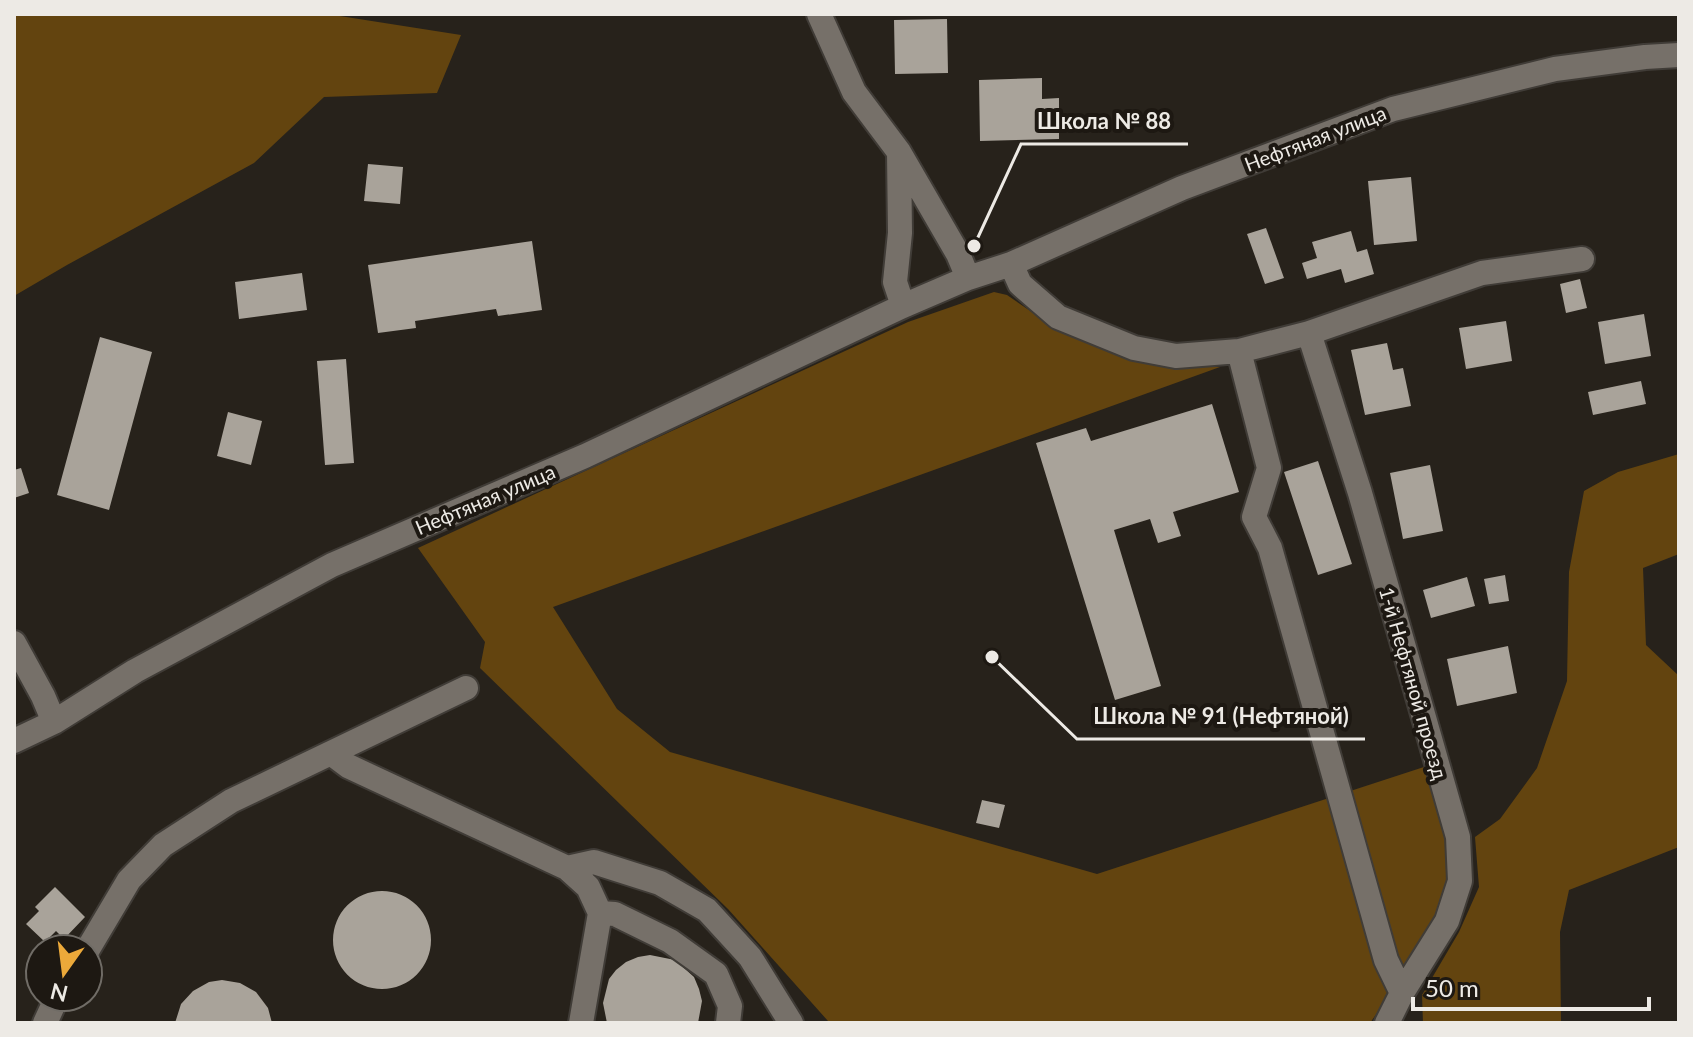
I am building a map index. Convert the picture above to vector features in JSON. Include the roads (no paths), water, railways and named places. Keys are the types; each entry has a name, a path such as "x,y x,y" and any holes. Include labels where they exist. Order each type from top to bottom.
{"street":[{"path":"819,14 854,92 899,152 958,254 968,278"},
{"name":"Нефтяная улица","path":"14,741 54,722 135,671 332,565 585,456 903,306 968,278 1011,264 1182,188 1393,109 1555,69 1679,55"},
{"path":"899,152 900,233 895,282 903,306"},
{"path":"1011,264 1020,284 1058,317 1134,348 1176,356 1239,351 1309,333 1482,273 1582,259"},
{"name":"1-й Нефтяной проезд","path":"1309,333 1360,493 1458,837 1460,881 1447,921 1387,1023"},
{"path":"1239,351 1269,468 1254,517 1270,548 1386,960 1402,993"},
{"path":"14,643 54,722"},
{"path":"98,933 129,880 163,845 231,801 466,688"},
{"path":"332,754 348,766 567,868 588,887 600,913 581,1023"},
{"path":"567,868 594,862 660,883 707,910 750,957 791,1023"},
{"path":"600,913 615,914 670,941 716,974 730,1006 728,1023"}],"place":[{"name":"Школа № 88","path":"974,246"},
{"name":"Школа № 91 (Нефтяной)","path":"992,657"}]}
